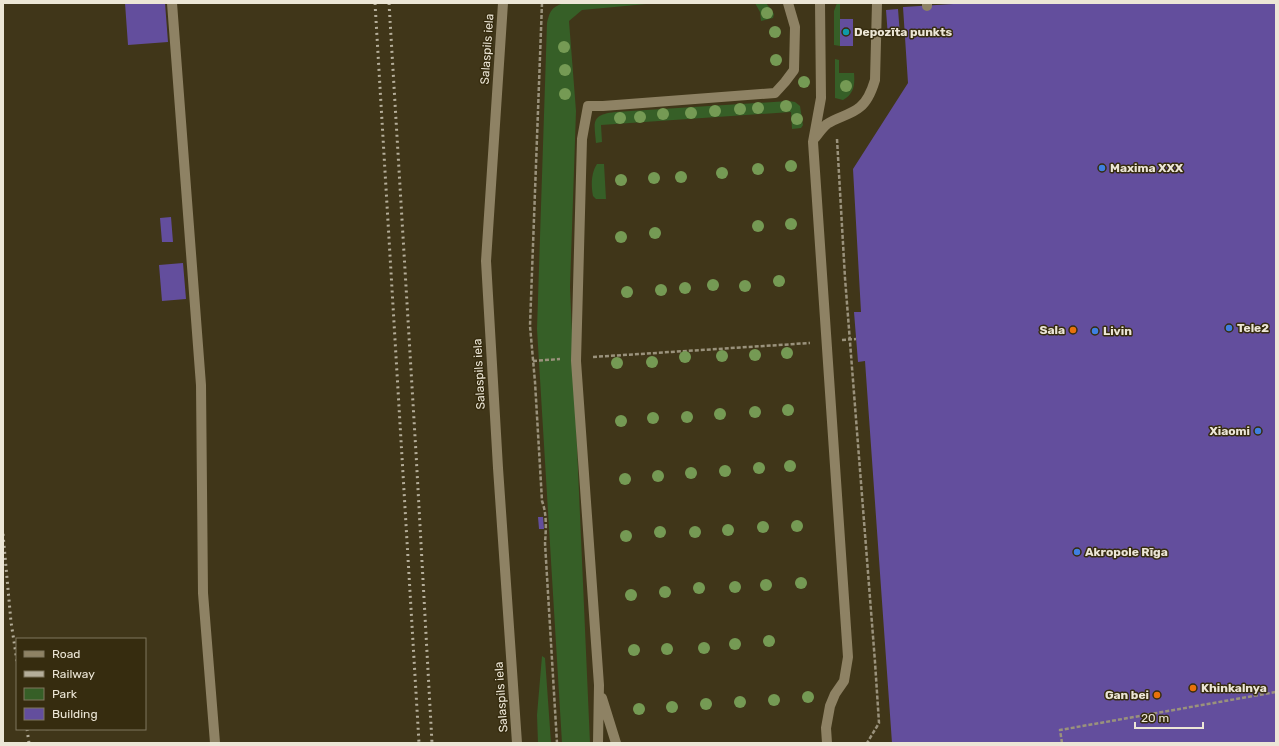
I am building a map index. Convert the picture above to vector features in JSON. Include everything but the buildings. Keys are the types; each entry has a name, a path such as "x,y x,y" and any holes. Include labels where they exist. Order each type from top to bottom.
{"street":[{"path":"172,3 200,385 203,593 215,743"},
{"name":"Salaspils iela","path":"503,3 486,261 498,476 517,743"},
{"path":"598,743 599,690 576,358 582,138 588,106 775,93 794,70 794,27 788,3"},
{"path":"820,3 821,98 813,142 848,657 844,681 835,694 830,706 826,728 827,743"},
{"path":"813,142 821,130 828,124 861,107 868,98 875,80 877,3"},
{"path":"599,690 616,743"}],"path":[{"path":"542,3 530,326 542,502 545,514 545,543 557,743"},
{"path":"835,120 850,340 876,662 879,724 867,743"},
{"path":"533,361 856,339"},
{"path":"1062,743 1060,730 1276,692"}],"green space":[{"path":"563,3 657,3 582,10 569,21 576,111 570,287 590,743 562,743 537,329 547,23 552,10"},
{"path":"755,3 766,3 774,14 773,18 761,21 760,12"},
{"path":"837,3 840,3 840,46 834,45 834,11"},
{"path":"835,59 839,60 839,73 854,73 852,92 843,100 835,98"},
{"path":"789,101 795,102 800,106 803,125 801,128 792,129 791,112 601,125 602,142 596,143 596,120 598,117 607,113"},
{"path":"597,164 604,164 606,199 596,199 593,196 592,180"},
{"path":"542,656 545,658 551,743 538,743 537,715"}],"railway":[{"path":"375,3 419,743"},
{"path":"389,3 432,743"},
{"path":"3,534 11,622 16,654"},
{"path":"27,730 29,743"}],"place":[{"name":"Depozīta punkts","path":"846,32"},
{"name":"Maxima XXX","path":"1102,168"},
{"name":"Tele2","path":"1229,328"},
{"name":"Sala","path":"1073,330"},
{"name":"Livin","path":"1095,331"},
{"name":"Xiaomi","path":"1258,431"},
{"name":"Akropole Rīga","path":"1077,552"},
{"name":"Khinkalnya","path":"1193,688"},
{"name":"Gan bei","path":"1157,695"}]}
